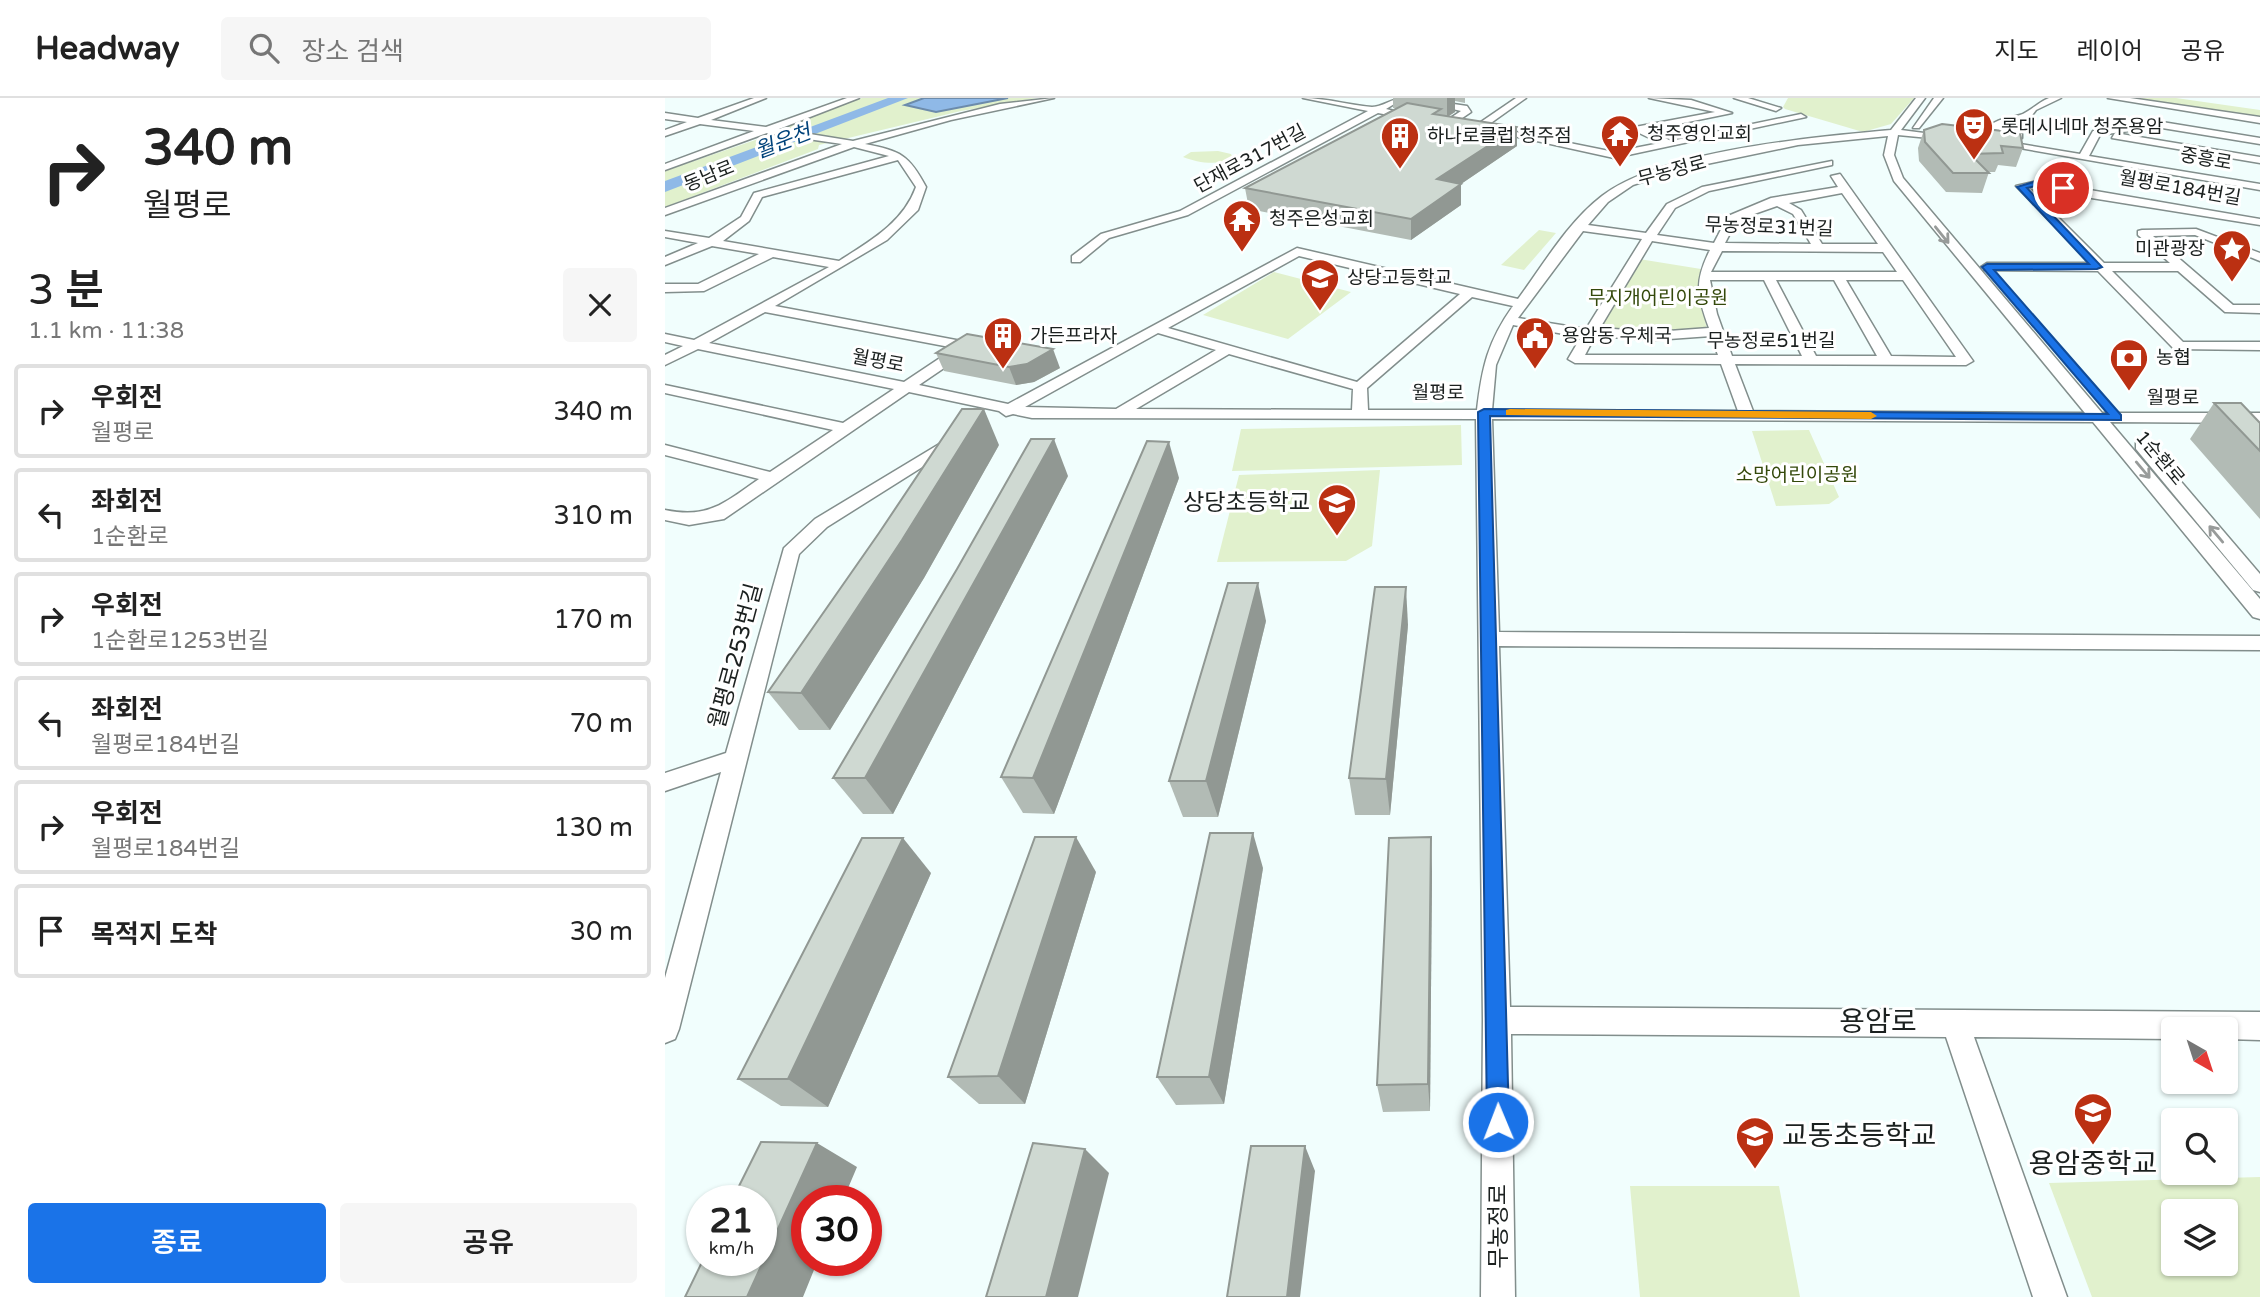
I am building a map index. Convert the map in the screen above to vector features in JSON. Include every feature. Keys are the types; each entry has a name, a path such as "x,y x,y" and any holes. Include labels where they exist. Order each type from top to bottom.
{"street":[{"path":"665,134 762,98"},
{"path":"665,167 855,98"},
{"name":"동남로","path":"665,212 851,143 970,111 1050,98"},
{"name":"단재로317번길","path":"1307,98 1376,110"},
{"path":"1376,110 1400,98"},
{"path":"1653,98 1691,103 1766,125"},
{"path":"1652,115 1703,98"},
{"path":"1376,110 1615,155 1801,117 1738,98"},
{"path":"1776,108 1783,98"},
{"path":"1906,133 1921,98"},
{"path":"1843,137 1870,143 1886,152 1939,98"},
{"path":"2028,147 2035,140 1998,131 1993,127 2001,122 2027,116 2033,108 2057,98"},
{"path":"2112,98 2260,120"},
{"path":"2187,98 2204,100"},
{"path":"1495,104 1504,100 1520,99"},
{"path":"1479,128 1520,99"},
{"path":"1444,103 1467,111 1434,120 1444,103"},
{"name":"단재로317번길","path":"1076,259 1105,236 1184,214 1376,110"},
{"path":"1635,131 1727,113"},
{"path":"665,116 830,139 900,156 910,166 921,187 913,208 883,238 841,265 665,361"},
{"path":"1635,131 1632,119 1640,117"},
{"path":"2096,133 2156,124 2260,141"},
{"path":"1635,131 1667,143 1716,168"},
{"path":"1906,133 1961,139"},
{"name":"무농정로","path":"1498,1297 1497,1020 1484,412 1489,365 1509,320 1580,227 1604,200 1629,183 1704,162 1820,139 1906,133"},
{"name":"1순환로","path":"1906,133 1897,155 1900,166 2260,586"},
{"path":"2084,156 2096,133"},
{"path":"2096,133 2260,160"},
{"path":"665,134 688,138"},
{"path":"1820,139 1828,163 1844,189 1906,276"},
{"path":"1615,155 1615,149 1622,141"},
{"name":"중흥로","path":"1986,141 2084,156 2170,188 2260,187"},
{"name":"1순환로","path":"1886,152 1898,179 1924,212 2260,612"},
{"path":"665,261 708,242 746,219 752,200 758,195 900,156"},
{"path":"1740,181 1828,163"},
{"path":"1728,174 1797,212 1819,248"},
{"name":"무농정로31번길","path":"1575,359 1661,217 1674,204 1706,189 1740,181"},
{"name":"월평로184번길","path":"2260,222 2170,188 2037,184 2021,187 2097,267 2179,346 2260,346"},
{"path":"2170,188 2196,232"},
{"path":"1748,415 1704,291 1704,276 1732,218 1752,209 1844,189"},
{"name":"무농정로31번길","path":"1580,227 1717,247 1887,248"},
{"path":"2260,257 2196,232 2142,233 2230,309 2260,309"},
{"path":"665,234 841,265"},
{"name":"월평로253번길","path":"665,1029 790,552 821,523 1010,409 1297,252 1470,292"},
{"path":"665,288 700,288 771,253"},
{"path":"1987,267 2182,267"},
{"path":"1704,276 1906,276"},
{"path":"1768,276 1811,360"},
{"path":"1838,276 1887,360"},
{"name":"무농정로51번길","path":"1575,359 1966,360 1906,276"},
{"path":"1360,412 1360,387 1470,292 1521,304"},
{"path":"665,514 689,520 719,515 967,346 764,308"},
{"path":"1509,320 1591,333 1655,336 1717,332"},
{"path":"1157,329 1360,387"},
{"name":"월평로","path":"665,338 1032,413 1484,412 2260,418"},
{"path":"1122,412 1226,350"},
{"path":"665,389 844,428"},
{"path":"665,450 773,478"},
{"path":"1490,639 2260,643"},
{"path":"665,782 735,759"},
{"name":"용암로","path":"1497,1020 1955,1022 2260,1027"},
{"path":"1955,1022 2050,1297"}],"green space":[{"path":"862,98 1037,98 961,111 819,145 818,149 665,207 665,171 790,128 788,125"},
{"path":"1788,98 1914,98 1891,124 1863,132 1785,109 1783,107"},
{"path":"2133,98 2176,98 2260,110 2260,117"},
{"path":"1218,151 1231,154 1233,158 1208,163 1183,157 1191,152"},
{"path":"1539,230 1556,233 1524,270 1501,265"},
{"name":"무지개어린이공원","path":"1639,259 1701,269 1701,300 1707,330 1679,333 1599,331"},
{"path":"1274,272 1351,292 1288,339 1203,315"},
{"path":"1461,425 1462,465 1232,471 1241,429"},
{"name":"소망어린이공원","path":"1809,430 1839,497 1829,504 1776,506 1752,431"},
{"path":"1380,470 1372,546 1346,561 1217,562 1239,475"},
{"path":"2260,1177 2260,1297 2092,1297 2049,1183 2161,1180 2161,1185 2238,1185 2238,1178"},
{"path":"1630,1186 1779,1186 1800,1297 1640,1297"}],"water":[{"path":"924,98 1008,98 936,112 905,105"}],"building":[{"name":"하나로클럽 청주점","path":"1407,103 1441,109 1433,114 1517,127 1437,179 1461,184 1411,219 1245,188"},
{"path":"1942,124 2020,133 2023,148 2001,146 2003,153 1970,154 1989,173 1953,173 1925,142 1924,130"},
{"path":"967,334 1053,349 1027,364 1009,367 936,353"},
{"path":"2214,403 2241,403 2260,423 2260,451"},
{"path":"962,409 984,409 801,693 768,692 879,533"},
{"path":"1031,439 1054,439 865,778 833,778 957,569"},
{"path":"1147,441 1169,442 1033,778 1001,777"},
{"path":"1228,583 1258,583 1206,781 1169,781"},
{"path":"1375,587 1406,587 1386,779 1349,778"},
{"path":"1210,833 1253,833 1209,1077 1157,1077"},
{"path":"1035,837 1076,837 998,1076 948,1077"},
{"path":"1431,837 1428,1084 1377,1085 1389,838"},
{"path":"862,838 903,838 788,1079 738,1079"},
{"path":"761,1142 817,1143 798,1185 791,1185 791,1200 777,1231 777,1185 740,1185"},
{"path":"1033,1143 1085,1149 1046,1297 986,1297"},
{"path":"1251,1146 1305,1146 1287,1297 1227,1297"},
{"path":"695,1276 757,1276 747,1297 685,1297"}],"waterway":[{"name":"월운천","path":"665,187 901,98"}],"slow traffic":[{"path":"1510,412 1871,416"}],"place":[{"name":"롯데시네마 청주용암","path":"1974,161"},
{"name":"청주영인교회","path":"1620,168"},
{"name":"하나로클럽 청주점","path":"1400,170"},
{"name":"청주은성교회","path":"1242,253"},
{"name":"미관광장","path":"2232,283"},
{"name":"상당고등학교","path":"1320,312"},
{"name":"가든프라자","path":"1003,370"},
{"name":"용암동 우체국","path":"1535,370"},
{"name":"농협","path":"2129,392"},
{"name":"상당초등학교","path":"1337,537"},
{"name":"용암중학교","path":"2093,1146"},
{"name":"교동초등학교","path":"1755,1170"}],"route":[{"path":"1498,1122 1484,412 2117,418 1987,267 2097,267 2021,187 2037,184 2063,188"}]}
